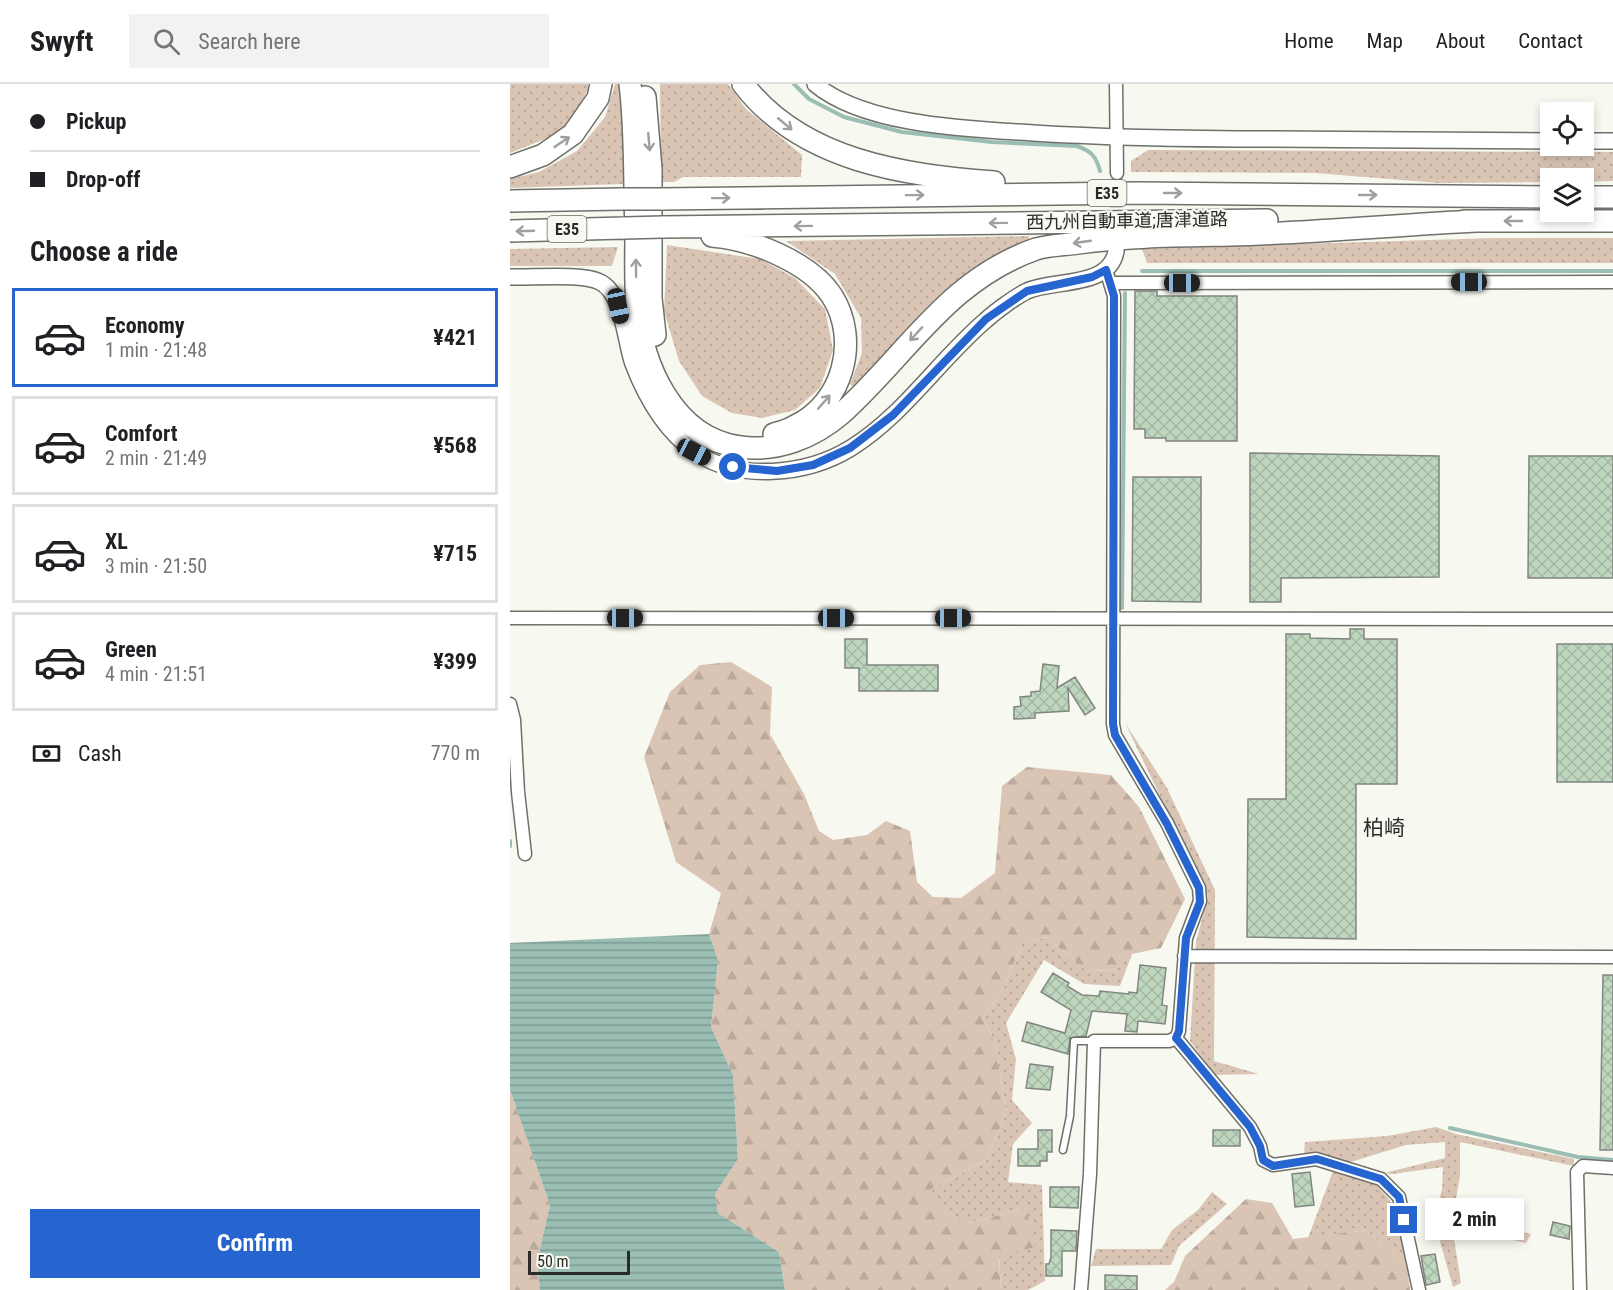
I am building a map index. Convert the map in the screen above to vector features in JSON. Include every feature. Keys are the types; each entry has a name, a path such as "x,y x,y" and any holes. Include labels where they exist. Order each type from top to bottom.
{"highway":[{"path":"510,167 543,155 573,134 598,98 601,84"},
{"path":"630,84 637,306 645,351 668,400 685,421 729,446 757,449 784,445 812,435 839,415 935,313 994,269 1037,249 1122,237 1236,235 1476,221"},
{"path":"644,84 651,169 651,298 655,334 664,365 679,392 691,407 706,420 738,434 771,435 797,426 817,411 834,391 845,362 845,328 832,296 805,268 773,251 724,237 648,229"},
{"path":"743,84 754,99 796,134 853,159 911,173 975,181 1138,193"},
{"name":"西九州自動車道;唐津道路","path":"510,201 1138,193 1540,196"},
{"path":"1594,197 1613,197"},
{"name":"西九州自動車道;唐津道路","path":"648,229 1233,220 1613,221"},
{"name":"E35","path":"510,231 648,229"}],"street":[{"path":"815,84 824,92 852,106 908,121 992,131 1116,138 1540,141"},
{"path":"1116,84 1117,173"},
{"path":"1594,141 1613,141"},
{"path":"1081,1290 1090,1174 1094,1041 1169,1041 1176,1038 1179,1031 1186,938 1200,902 1199,888 1167,824 1115,735 1113,724 1114,296 1108,277 1116,251"},
{"path":"510,277 588,278 602,283 611,292 618,306 628,352 643,391 664,423 694,452 719,465 746,470 777,471 813,465 850,448 893,415 986,319 1027,291 1092,277 1613,282"},
{"path":"510,618 1613,620"},
{"path":"510,704 514,720 518,792 525,855"},
{"path":"1184,956 1613,957"},
{"path":"1176,1038 1250,1127 1260,1146 1263,1160 1273,1166 1317,1159 1381,1179 1399,1197 1419,1290"},
{"path":"1580,1290 1577,1172 1583,1166 1613,1168"}],"lane":[{"path":"1063,1150 1070,1116 1074,1041 1094,1041"}],"green space":[{"path":"510,84 588,84 588,89 572,120 550,137 510,153"},
{"path":"615,84 624,84 623,184 510,188 510,179 539,172 577,151 605,117"},
{"path":"660,84 728,84 746,109 802,155 801,177 683,177 674,182 661,182"},
{"path":"1148,150 1540,152 1540,156 1594,156 1594,152 1613,152 1613,181 1594,182 1594,168 1540,168 1540,182 1438,183 1315,173 1131,172 1131,161"},
{"path":"1029,236 1029,244 989,260 946,290 856,390 850,384 862,353 861,318 835,274 786,241"},
{"path":"1494,238 1613,238 1613,263 1147,263 1142,249"},
{"path":"667,245 760,259 795,278 825,309 833,350 820,388 795,410 762,418 732,413 702,396 679,361 664,311"},
{"path":"618,247 612,266 510,266 510,249"},
{"path":"731,662 772,687 770,734 804,794 819,831 833,840 867,835 886,821 910,831 917,882 933,897 961,898 995,873 1002,786 1027,767 1111,775 1139,807 1185,899 1161,948 1132,954 1113,971 1086,970 1046,937 1022,944 1004,987 983,1018 996,1045 1006,1113 987,1160 931,1189 939,1208 968,1223 1026,1208 1036,1247 999,1255 1001,1290 785,1290 779,1252 718,1213 715,1194 738,1159 733,1075 711,1027 718,960 709,934 721,893 676,862 644,757 670,692 700,665"},
{"path":"1125,723 1166,786 1215,890 1214,1061 1259,1074 1215,1075 1190,1041 1196,942 1208,896"},
{"path":"1046,937 1086,970 1113,971 1132,954 1120,986 1084,984 1044,960 1006,1023 1016,1059 1012,1100 1032,1123 1013,1144 1008,1182 1042,1185 1045,1281 1028,1290 1001,1290 999,1254 1026,1208 968,1223 938,1208 931,1189 987,1160 1006,1113 996,1045 983,1018 1004,987 1022,944"},
{"path":"510,1090 550,1205 537,1262 540,1290 510,1290"},
{"path":"1436,1127 1456,1134 1574,1159 1574,1166 1460,1142 1460,1176 1453,1216 1531,1234 1526,1243 1452,1226 1461,1283 1453,1287 1434,1221 1442,1189 1443,1167 1393,1174 1384,1173 1445,1158 1445,1142 1406,1145 1351,1162 1304,1153 1305,1142 1387,1136"},
{"path":"1333,1171 1376,1184 1393,1204 1407,1267 1367,1230 1308,1238"},
{"path":"1212,1192 1227,1204 1179,1246 1171,1265 1091,1266 1096,1249 1161,1249 1172,1230 1198,1210"},
{"path":"1246,1199 1272,1203 1293,1239 1367,1230 1407,1267 1410,1290 1165,1290 1174,1282 1185,1256"}],"water":[{"path":"709,934 718,960 711,1027 733,1075 738,1159 715,1194 718,1213 779,1252 785,1290 540,1290 537,1262 550,1205 510,1090 510,943"}],"building":[{"path":"1135,291 1157,291 1157,296 1237,296 1237,441 1166,441 1166,438 1145,438 1145,429 1134,429"},
{"path":"1250,453 1439,456 1439,577 1281,578 1281,602 1250,602"},
{"path":"1529,456 1613,456 1613,578 1528,578"},
{"path":"1133,477 1201,477 1201,602 1132,601"},
{"path":"1350,629 1364,629 1364,639 1397,639 1397,784 1356,784 1356,939 1247,937 1248,799 1286,799 1286,634 1310,634 1310,638 1350,639"},
{"path":"845,639 867,639 867,665 938,665 938,691 859,691 859,668 845,668"},
{"path":"1557,644 1613,644 1613,782 1557,782"},
{"path":"1043,664 1059,666 1057,688 1075,677 1095,708 1085,715 1068,688 1069,711 1035,713 1035,718 1014,719 1014,707 1021,706 1020,697 1031,696 1031,692 1040,691"},
{"path":"1140,965 1166,968 1162,1005 1167,1006 1165,1024 1138,1021 1137,1032 1125,1031 1127,1014 1092,1011 1086,1036 1070,1038 1068,1054 1022,1041 1027,1022 1065,1033 1071,1010 1041,992 1053,973 1069,983 1067,986 1082,995 1099,996 1100,991 1129,994 1129,992 1137,993"},
{"path":"1603,975 1613,975 1613,1150 1600,1150"},
{"path":"1030,1064 1053,1067 1050,1090 1026,1088"},
{"path":"1038,1130 1052,1130 1052,1152 1047,1152 1047,1161 1040,1161 1040,1166 1018,1166 1018,1149 1038,1149"},
{"path":"1213,1130 1240,1130 1240,1146 1213,1146"},
{"path":"1310,1172 1314,1205 1295,1207 1292,1174"},
{"path":"1050,1187 1079,1187 1078,1208 1050,1207"},
{"path":"1553,1222 1570,1226 1569,1239 1550,1235"},
{"path":"1051,1230 1077,1231 1076,1251 1062,1251 1062,1276 1046,1276 1046,1264 1049,1264 1051,1257"},
{"path":"1435,1254 1440,1282 1426,1285 1421,1256"},
{"path":"1105,1275 1137,1276 1137,1290 1105,1290"}],"waterway":[{"path":"794,84 809,99 844,117 902,132 992,142 1077,146 1092,155 1100,171"},
{"path":"1142,271 1613,271"},
{"path":"1122,608 1125,293"},
{"path":"510,841 510,846"},
{"path":"1450,1128 1578,1157 1613,1160"}],"tunnel":[{"path":"1116,226 1117,173"}],"district":[{"name":"柏崎","path":"1384,828"}],"route":[{"path":"733,467 746,470 777,471 813,465 850,448 893,415 986,319 1027,291 1092,277 1106,270 1114,296 1113,724 1115,735 1167,824 1199,888 1200,902 1186,938 1179,1031 1176,1038 1250,1127 1260,1146 1263,1160 1273,1166 1317,1159 1381,1179 1399,1197 1404,1220"}]}
